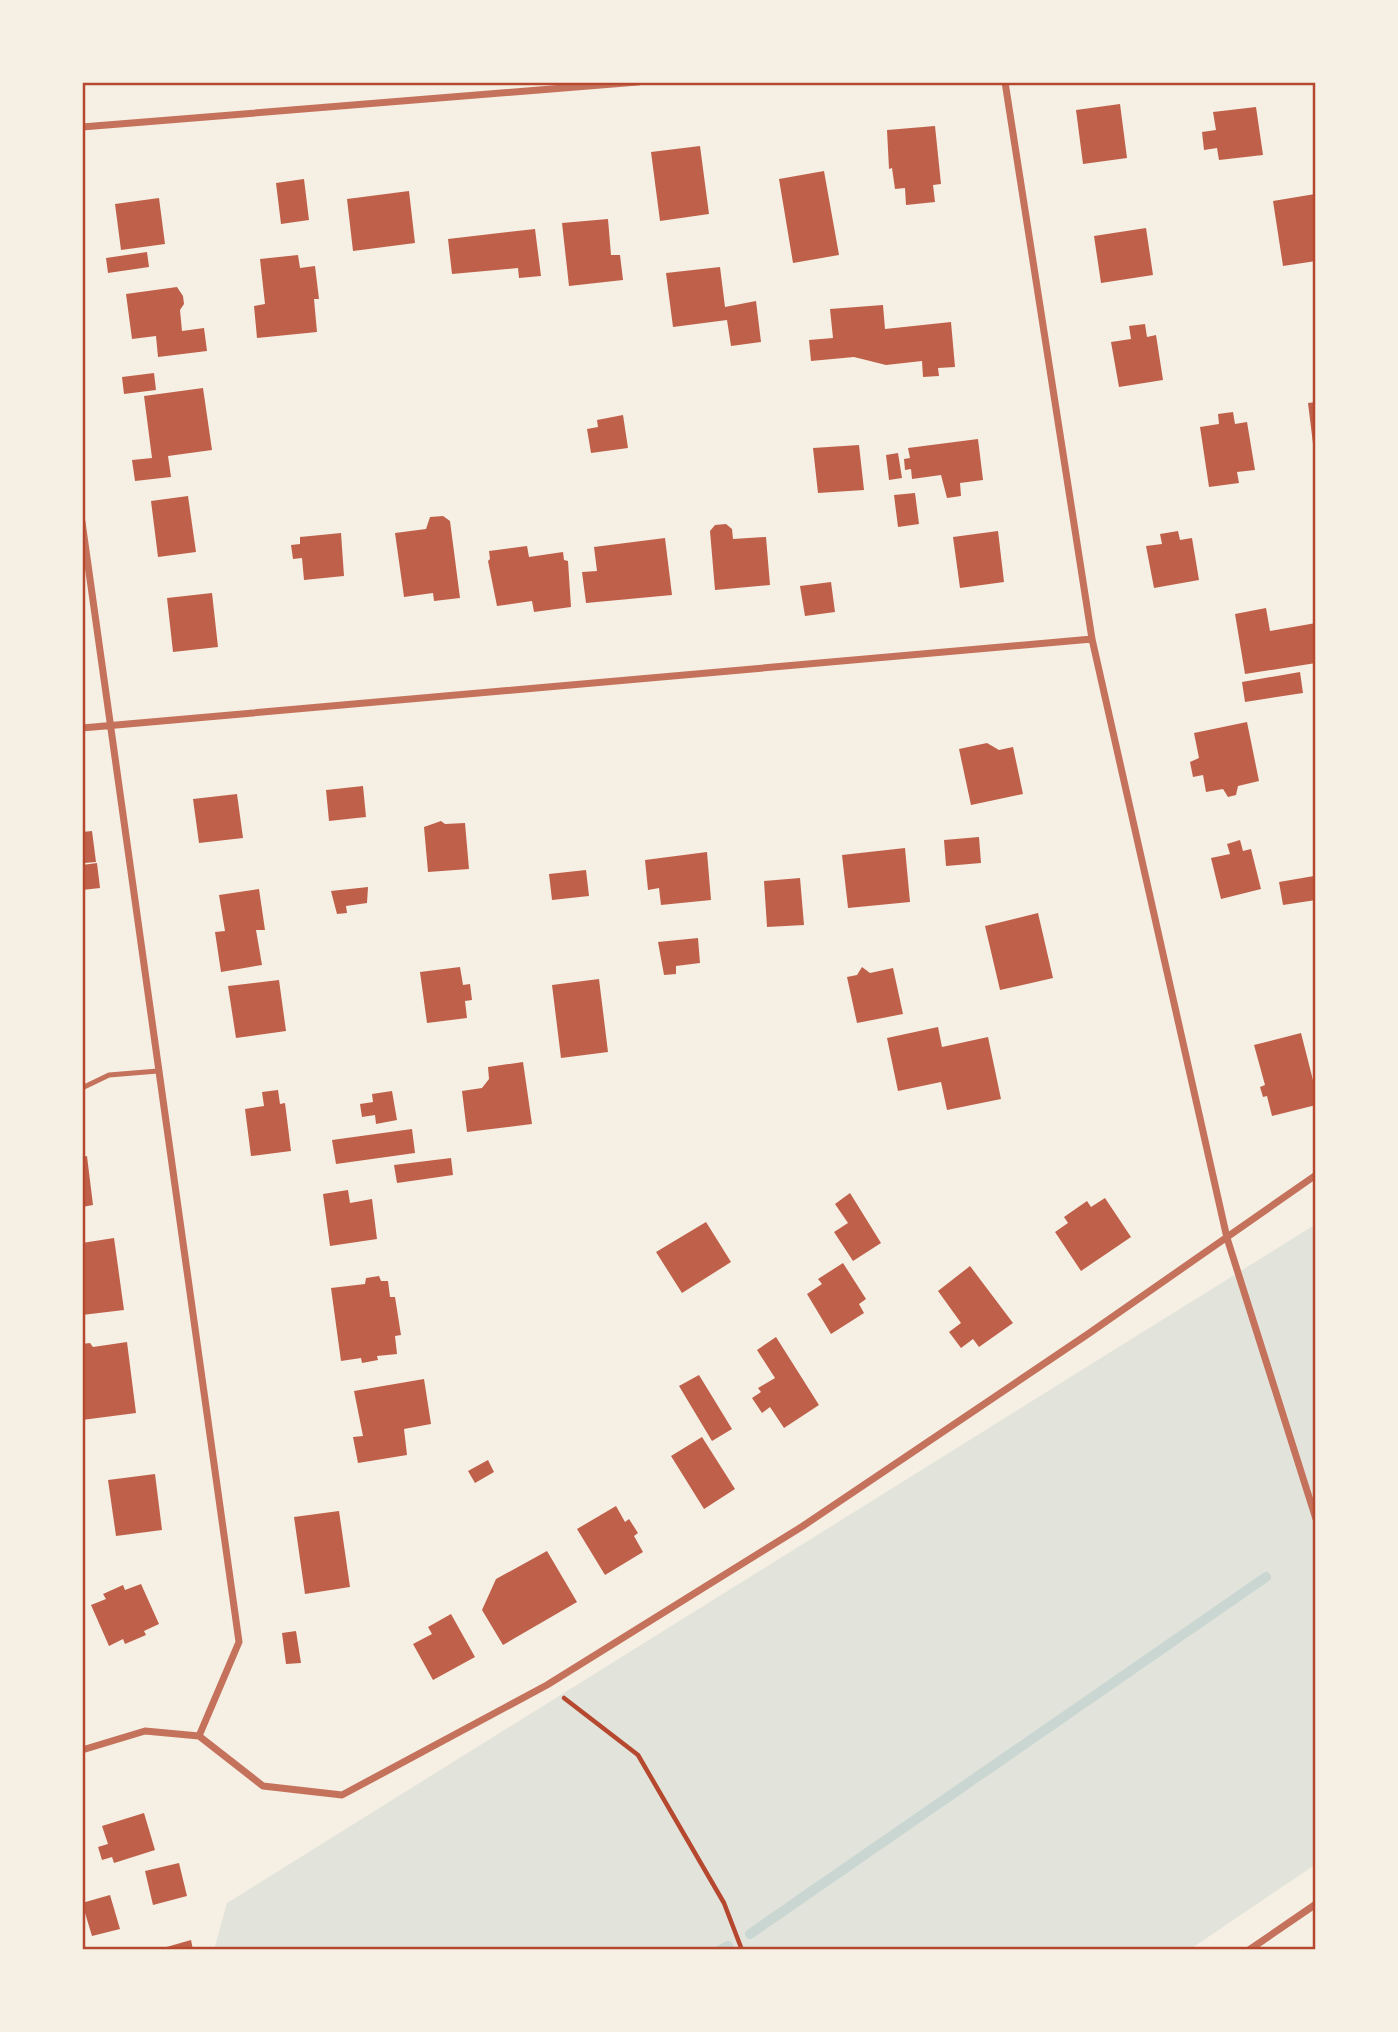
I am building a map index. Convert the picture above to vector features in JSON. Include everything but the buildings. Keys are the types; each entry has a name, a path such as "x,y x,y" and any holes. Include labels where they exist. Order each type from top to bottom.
{"street":[{"path":"82,127 638,82"},
{"path":"1005,82 1092,639 1227,1238 1316,1519"},
{"path":"82,522 239,1643 199,1736"},
{"path":"82,728 1092,639"},
{"path":"82,1750 145,1731 199,1736 263,1786 342,1796 547,1685 803,1526 1316,1175"},
{"path":"1249,1950 1316,1904"}],"lane":[{"path":"82,1088 108,1075 158,1072"}],"path":[{"path":"547,1685 638,1755 724,1903 742,1950"}],"shaded area":[{"path":"1316,1224 1316,1864 1189,1950 214,1950 227,1903"}],"waterway":[{"path":"750,1934 1266,1577"},
{"path":"720,1950 728,1946"}]}
